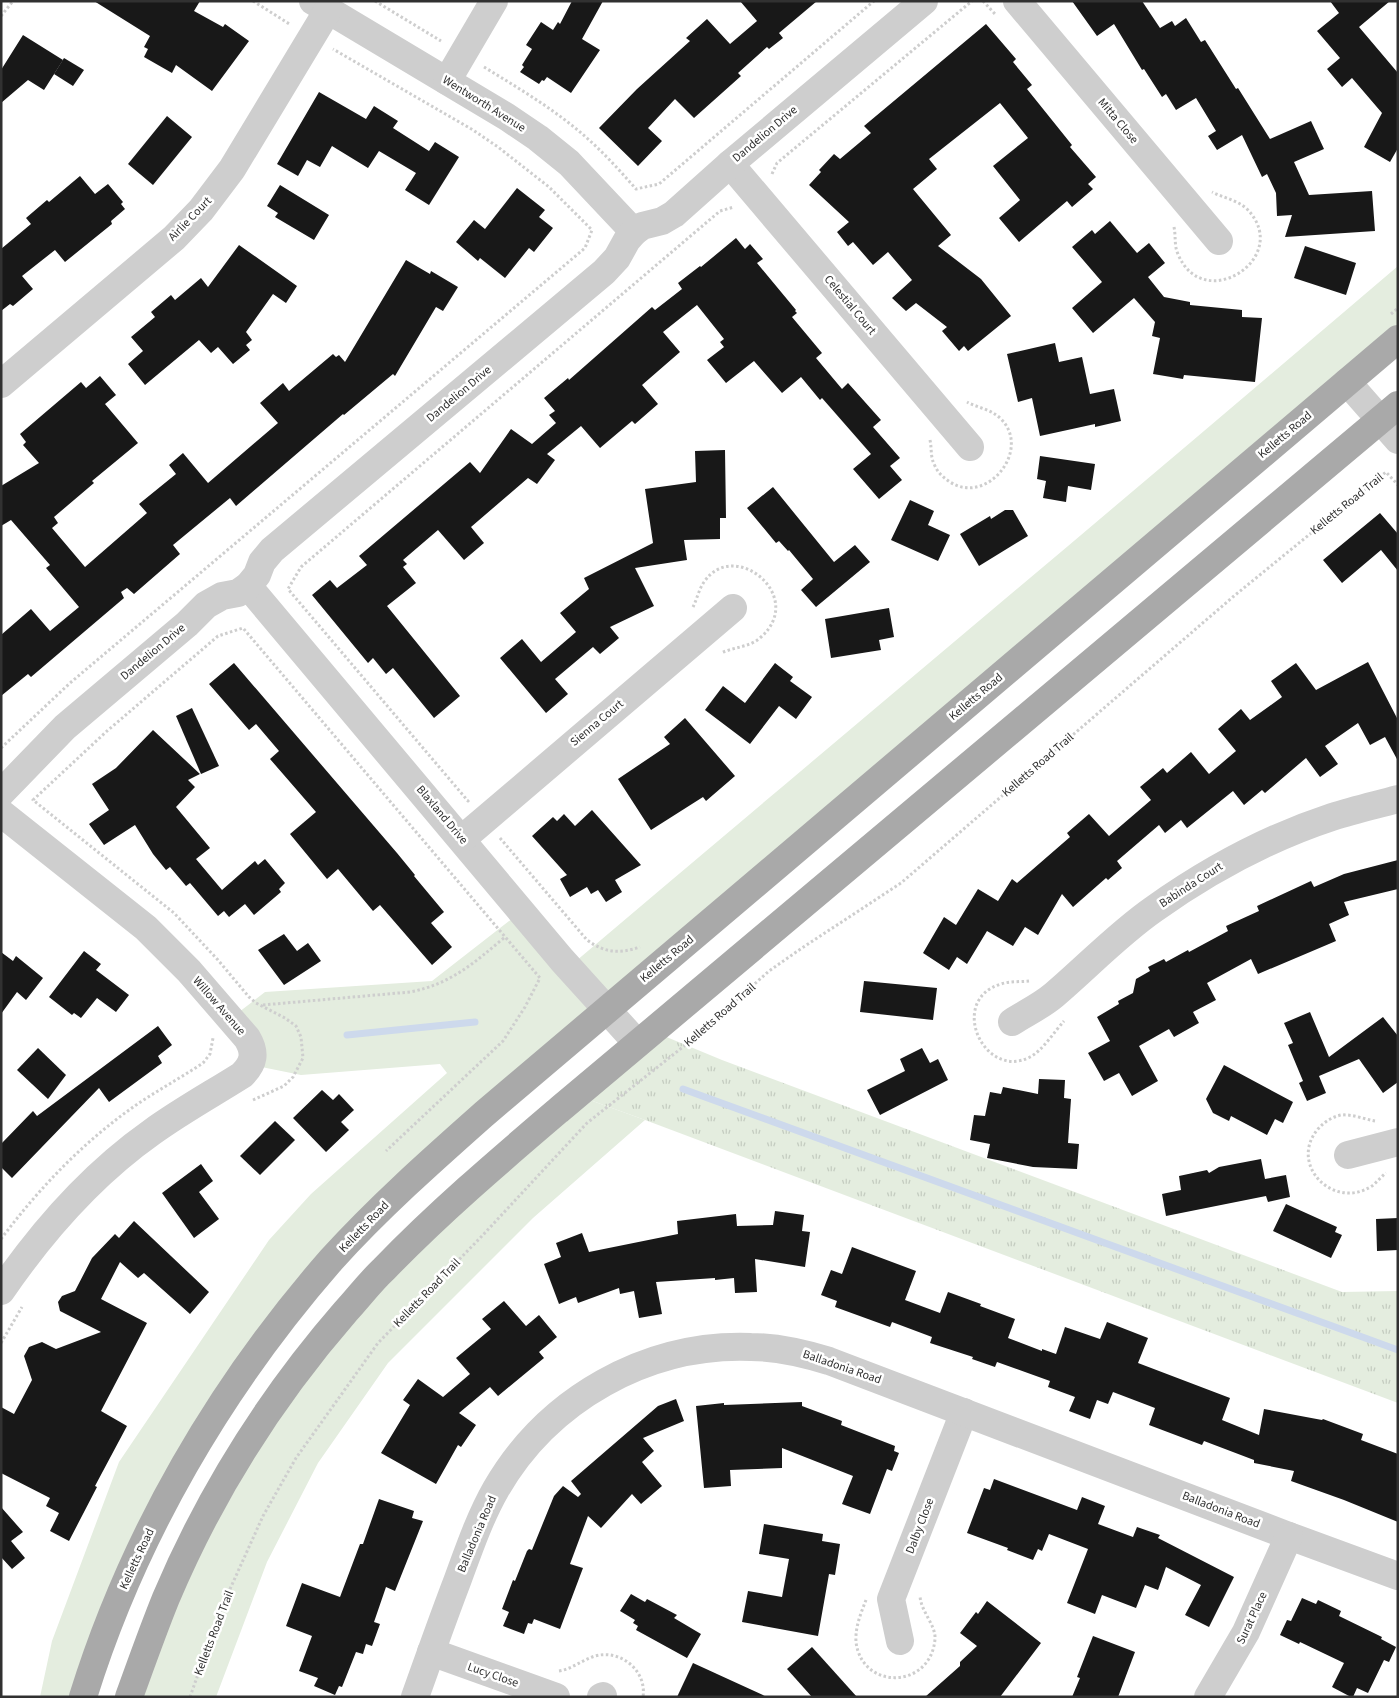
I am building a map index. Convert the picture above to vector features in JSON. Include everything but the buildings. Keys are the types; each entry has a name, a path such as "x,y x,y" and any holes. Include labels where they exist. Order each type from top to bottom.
{"main road":[{"name":"Kelletts Road","path":"83,1697 104,1635 132,1566 195,1446 233,1387 268,1338 332,1259 396,1194 477,1121 1398,339"},
{"path":"129,1697 167,1597 224,1483 266,1416 315,1348 382,1270 460,1194 637,1043 1392,422"}],"street":[{"path":"447,81 494,1"},
{"name":"Dandelion Drive","path":"1,793 65,727 187,624 206,605 222,596 238,593 248,586 257,575 262,562 272,550 604,272 617,258 634,232 642,226 662,221 674,214 730,164 924,1"},
{"name":"Mitta Close","path":"1017,1 1219,241"},
{"name":"Wentworth Avenue","path":"321,6 515,122 551,148 585,178 634,232"},
{"name":"Airlie Court","path":"1,384 174,238 201,210 232,169 321,6"},
{"name":"Celestial Court","path":"730,164 970,446"},
{"path":"1347,382 1392,422"},
{"name":"Blaxland Drive","path":"248,586 569,968 637,1043"},
{"name":"Sienna Court","path":"462,839 733,608"},
{"name":"Babinda Court","path":"1012,1022 1052,996 1153,909 1210,871 1235,857 1338,815 1398,799"},
{"name":"Willow Avenue","path":"1,813 112,900 169,950 247,1038 253,1052 253,1059 251,1065 242,1075 152,1132 106,1168 72,1201 40,1237 1,1291"},
{"path":"1348,1154 1398,1142"},
{"name":"Balladonia Road","path":"415,1697 479,1523 496,1489 510,1467 536,1435 559,1412 585,1392 610,1379 657,1360 679,1354 721,1347 759,1347 802,1353 829,1360 1288,1536 1398,1576"},
{"name":"Dalby Close","path":"900,1641 891,1599 964,1412"},
{"name":"Surat Place","path":"1208,1697 1246,1632 1288,1536"},
{"name":"Lucy Close","path":"431,1652 556,1684"}],"path":[{"path":"1,16 13,1"},
{"path":"253,1 293,25 288,34"},
{"path":"375,1 442,42"},
{"path":"636,189 659,184 874,1"},
{"path":"771,176 778,163 972,1"},
{"path":"1,748 70,683 585,248 592,230 543,182 472,130 330,48"},
{"path":"468,801 288,589 301,567 308,561 720,212 735,206"},
{"name":"Kelletts Road Trail","path":"190,1697 221,1609 262,1516 296,1458 378,1343 482,1236 587,1123 693,1039 769,971 901,883 1234,596 1386,472 1398,485"},
{"path":"33,800 106,731 218,636 243,628 540,978 525,1007 503,1041 386,1151"},
{"path":"500,838 587,940"},
{"path":"244,1104 284,1086 293,1077 303,1058 301,1037 296,1026 262,1005 429,989 458,975 505,938"},
{"path":"1,1239 28,1205 87,1144 138,1104 203,1063 212,1049 213,1038 210,1033"},
{"path":"1,1343 26,1302"},
{"path":"556,1684 567,1670 594,1656 604,1654 613,1656 634,1667 641,1676 644,1690 643,1697"}],"green space":[{"path":"1398,266 1398,339 463,1133 233,1387 83,1697 40,1697 52,1641 119,1462 269,1240 311,1194 447,1073 440,1064 301,1075 251,1065 230,1019 265,992 432,981 522,911 569,967"},
{"path":"652,1031 722,1060 1342,1292 1398,1291 1398,1403 576,1095"},
{"path":"576,1095 645,1120 533,1218 388,1363 318,1463 267,1562 216,1697 129,1697 146,1648 315,1348"}],"waterway":[{"path":"347,1035 475,1022"},
{"path":"683,1089 1398,1350"}]}
